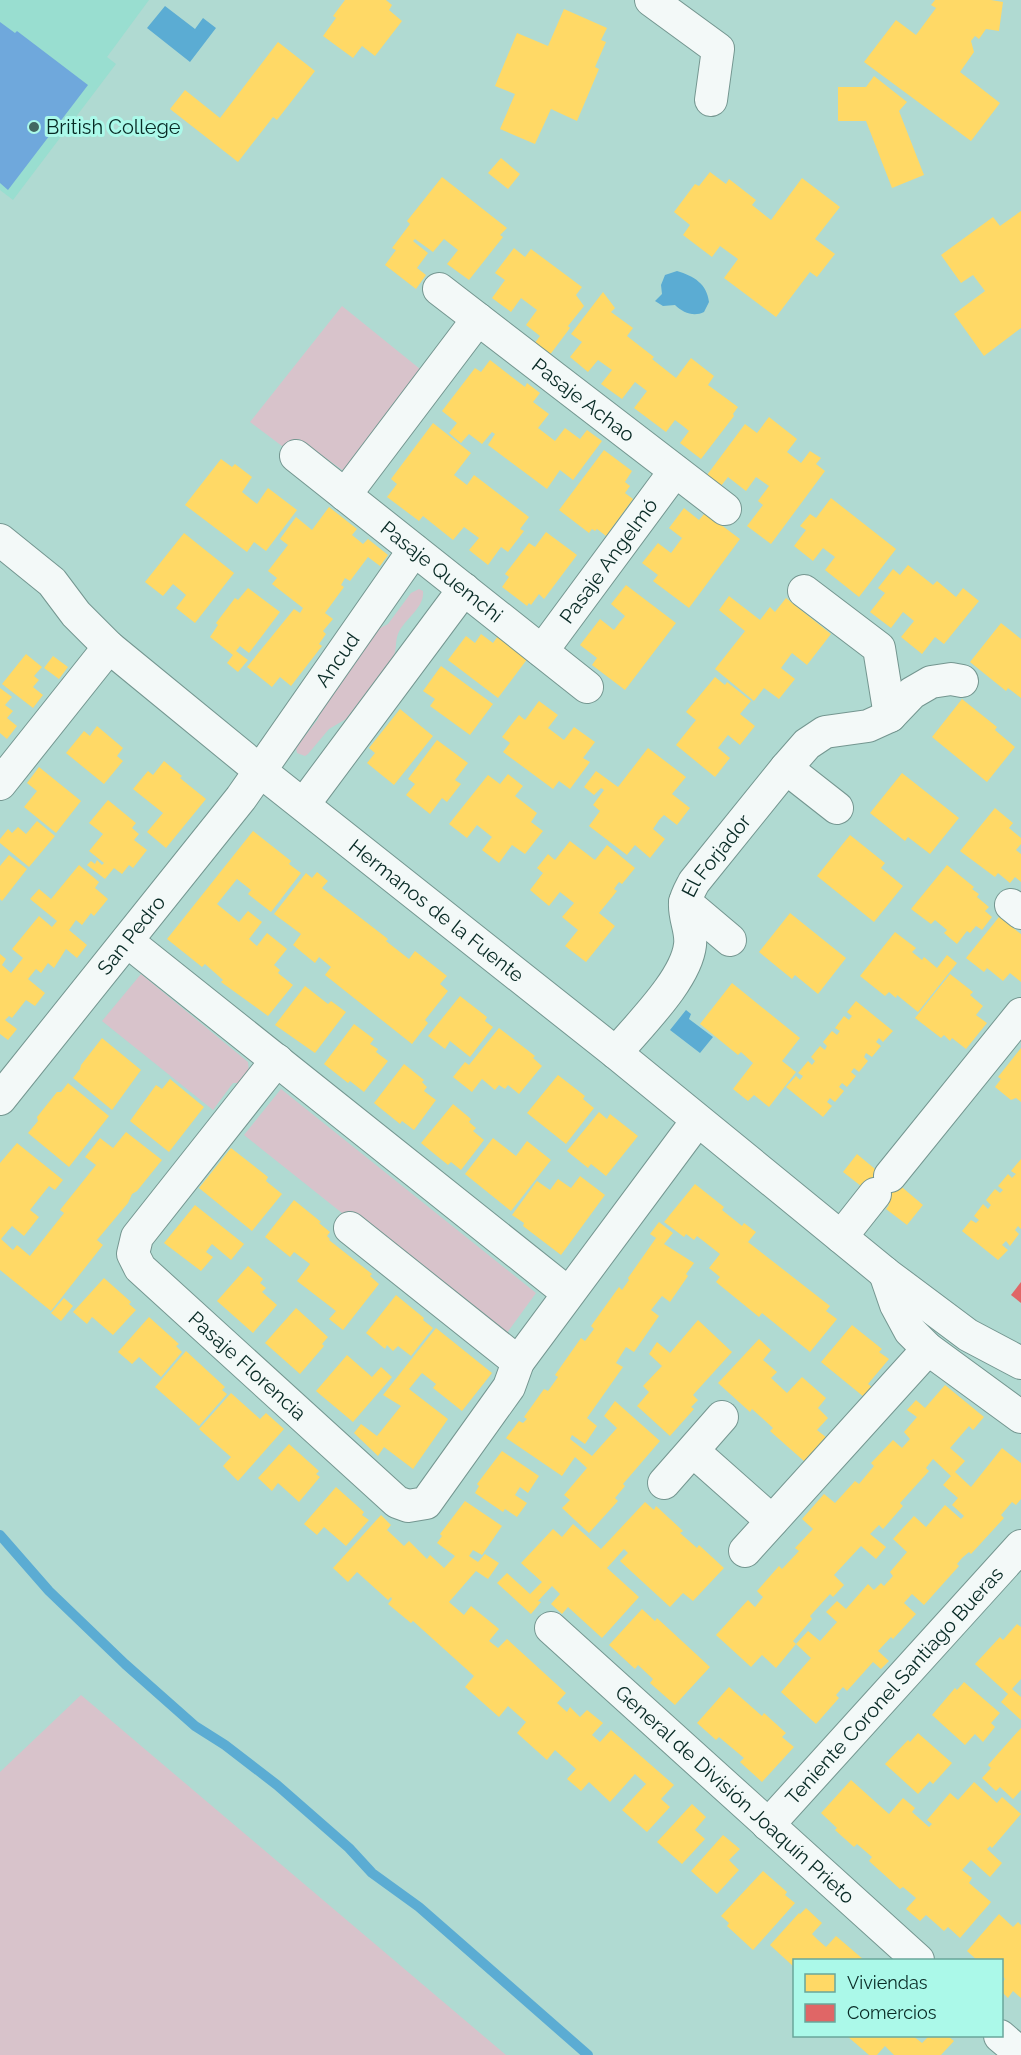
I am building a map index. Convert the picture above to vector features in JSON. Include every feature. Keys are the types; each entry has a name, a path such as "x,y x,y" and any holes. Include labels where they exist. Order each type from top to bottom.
{"street":[{"path":"651,0 718,49 711,100"},
{"name":"Pasaje Achao","path":"439,289 725,510"},
{"path":"345,495 478,319"},
{"name":"Pasaje Quemchi","path":"296,456 587,687"},
{"name":"Pasaje Angelmó","path":"542,651 675,471"},
{"name":"Hermanos de la Fuente","path":"0,540 52,582 76,614 109,647 259,770 616,1053 885,1273 968,1335 1021,1363"},
{"name":"Ancud","path":"259,770 414,550"},
{"path":"304,804 464,589"},
{"path":"804,591 879,648 890,716"},
{"path":"0,784 109,647"},
{"path":"890,716 912,693 931,682 951,679 962,681"},
{"name":"El Forjador","path":"616,1053 674,984 684,963 690,948 691,937 685,902 694,882 786,768 807,744 825,732 868,726 890,716"},
{"path":"786,768 837,808"},
{"name":"San Pedro","path":"0,1099 241,798 259,770"},
{"path":"685,902 730,940"},
{"path":"128,941 568,1293"},
{"path":"841,1236 1021,1014"},
{"name":"Pasaje Florencia","path":"277,1060 137,1237 133,1254 140,1268 397,1502 408,1506 426,1503 509,1387 518,1362 697,1120"},
{"path":"350,1228 518,1362"},
{"path":"885,1273 910,1331 928,1348 1021,1417"},
{"path":"745,1551 928,1348"},
{"path":"664,1483 722,1417"},
{"path":"693,1451 772,1521"},
{"name":"Teniente Coronel Santiago Bueras","path":"768,1825 1021,1546"},
{"name":"General de División Joaquín Prieto","path":"551,1628 917,1959"},
{"path":"1001,2037 1021,2054"}],"shaded area":[{"name":"British College","path":"0,0 149,0 107,57 116,64 13,200 0,190"},
{"path":"342,306 420,369 421,377 345,472 299,439 290,452 250,422"},
{"path":"419,589 423,591 421,603 398,634 393,658 346,719 329,729 308,754 305,756 297,753 296,747 318,719 320,708 372,632 388,624 411,593"},
{"path":"141,974 248,1062 249,1072 240,1083 233,1083 213,1110 102,1021"},
{"path":"281,1089 536,1293 507,1333 352,1211 347,1217 244,1135"},
{"path":"81,1695 506,2055 0,2055 0,1772"}],"water":[{"path":"165,6 195,29 203,18 216,28 190,62 147,28"},
{"path":"677,271 694,278 706,290 709,302 704,312 689,313 675,305 663,306 655,301 662,294 661,285 665,275"},
{"path":"686,1010 691,1014 689,1019 713,1037 700,1053 670,1030"}],"building: Viviendas":[{"path":"345,0 386,0 392,5 389,10 402,21 375,56 362,46 353,58 323,36 336,18 333,16"},
{"path":"935,0 1003,2 999,31 986,29 979,39 975,36 971,41 974,52 960,72 1000,103 971,141 864,62 896,20 916,35 936,8 931,5"},
{"path":"564,9 607,28 601,40 606,42 595,67 599,69 577,121 551,109 535,144 500,129 515,94 495,86 517,33 548,46"},
{"path":"278,42 315,71 277,120 273,117 238,162 170,109 185,90 220,118"},
{"path":"874,76 907,102 899,111 924,175 892,188 866,121 838,121 838,87 866,87"},
{"path":"501,158 520,174 508,189 488,173"},
{"path":"710,172 726,184 729,179 756,200 752,205 771,220 802,178 840,207 815,239 835,254 817,277 810,272 776,317 724,278 738,259 720,246 712,257 683,235 690,225 674,212 695,184 699,186"},
{"path":"442,177 507,228 500,235 503,237 469,280 447,264 458,250 444,239 433,252 415,239 413,241 428,253 417,268 426,275 416,289 385,265 396,250 392,248 410,224 407,221"},
{"path":"1021,211 1021,328 984,356 954,314 985,291 973,275 961,283 941,255 993,217 1000,226"},
{"path":"514,248 525,257 531,249 582,287 576,295 584,306 549,356 534,344 540,336 526,325 537,310 521,298 511,312 492,298 505,280 495,273"},
{"path":"603,292 615,308 611,312 633,328 627,336 654,357 652,359 676,378 691,358 714,376 708,385 738,407 734,416 701,459 680,443 689,431 683,426 675,420 666,432 634,408 647,391 635,382 622,399 601,384 612,370 598,360 588,372 570,357 582,342 571,334"},
{"path":"490,360 525,387 527,383 540,393 533,402 549,414 538,428 555,441 565,428 580,439 587,430 602,441 573,480 560,470 547,489 488,445 495,434 492,432 482,444 469,434 461,443 449,433 457,423 442,411 475,368 481,372"},
{"path":"769,417 797,439 787,452 801,463 810,451 821,458 816,464 825,471 771,544 747,526 763,505 758,501 769,486 756,477 746,491 728,477 721,486 707,475 745,424 757,433"},
{"path":"433,423 471,453 454,475 467,485 474,475 529,517 520,529 524,531 508,552 501,547 488,565 469,550 479,538 464,527 453,540 423,516 419,521 387,497 397,484 391,479"},
{"path":"604,450 632,471 625,482 630,486 625,493 633,499 606,536 597,529 595,531 592,529 589,533 559,510"},
{"path":"221,459 232,467 235,464 252,477 242,492 257,504 268,488 297,510 266,551 254,542 247,552 185,505"},
{"path":"831,498 896,549 859,597 825,570 835,557 823,548 813,561 794,546 806,530 800,526 810,514 816,518"},
{"path":"329,507 357,529 352,535 363,544 368,539 388,555 380,566 368,557 350,581 345,578 341,585 344,587 325,613 333,619 323,631 326,634 319,644 322,646 291,686 280,677 272,687 247,667 294,609 300,613 303,608 272,584 277,578 268,571 288,545 280,539 296,517 312,530"},
{"path":"684,508 699,520 705,513 740,539 689,608 653,581 658,575 642,563 658,543 671,553 682,538 669,528"},
{"path":"546,532 577,555 544,599 539,594 531,605 529,603 527,606 502,587 509,577 505,574 529,543 535,547"},
{"path":"184,533 234,573 195,623 176,608 186,595 173,584 163,596 145,582"},
{"path":"908,565 933,585 937,581 956,597 963,588 979,601 944,644 935,637 922,654 901,637 914,621 903,612 891,628 870,612 885,593 878,588 893,569 900,575"},
{"path":"626,585 676,623 625,690 592,665 597,658 580,645 600,619 614,630 625,616 611,604"},
{"path":"248,588 280,612 249,653 240,646 236,651 248,660 238,672 227,663 233,655 210,637 218,625 216,623 235,598 238,600"},
{"path":"729,596 760,620 770,607 775,612 786,598 831,634 807,665 792,653 781,668 795,679 779,699 764,688 754,701 715,669 745,631 719,610"},
{"path":"1001,623 1021,639 1021,698 1008,688 1006,691 970,662"},
{"path":"481,634 493,643 498,636 528,658 498,698 448,660 466,636 475,643"},
{"path":"26,654 42,667 34,676 39,680 33,687 43,695 33,708 2,684"},
{"path":"53,656 68,667 59,679 44,668"},
{"path":"441,666 493,704 470,735 430,706 435,699 423,691"},
{"path":"715,677 725,685 727,682 751,701 740,714 755,726 740,745 728,735 718,748 730,758 715,777 676,745 696,720 686,712"},
{"path":"0,688 12,697 5,705 13,711 7,718 17,726 7,739 0,733"},
{"path":"962,699 997,727 995,730 1015,747 987,782 932,737"},
{"path":"539,701 558,715 548,728 564,740 574,727 595,742 583,758 590,762 570,789 559,781 553,789 503,752 510,743 502,737 519,715 525,720"},
{"path":"400,709 433,736 394,785 367,763 375,753 369,748"},
{"path":"97,726 123,748 117,756 123,761 104,784 66,753 84,731 90,736"},
{"path":"437,740 468,763 455,780 461,784 447,802 442,798 430,814 406,795 415,784 408,779"},
{"path":"648,748 686,777 672,794 690,808 677,825 664,815 659,820 653,829 665,839 650,858 635,845 627,855 589,826 600,811 593,805 604,790 601,788 594,795 584,787 596,771 618,787"},
{"path":"164,761 182,776 180,778 206,799 166,848 147,832 163,813 133,789 148,771 153,775"},
{"path":"39,767 81,801 56,833 24,807 37,791 27,783"},
{"path":"902,773 959,818 930,854 908,837 905,841 870,813"},
{"path":"508,774 523,786 515,796 537,813 531,822 543,831 525,854 512,845 499,863 482,850 492,837 477,825 467,838 449,824 488,775 500,784"},
{"path":"108,800 136,823 132,828 139,834 134,840 147,850 133,868 129,865 122,874 114,868 105,879 87,865 91,861 95,864 97,860 102,865 104,863 89,851 103,834 89,823"},
{"path":"995,808 1013,823 1009,828 1021,838 1021,844 1016,850 1021,854 1021,882 1015,877 1010,883 998,873 995,877 960,851"},
{"path":"37,821 55,836 29,867 0,843 0,839 8,829 12,833 18,827 26,834"},
{"path":"253,831 291,861 289,864 301,873 271,912 248,894 251,890 237,879 217,904 239,922 248,911 262,922 249,939 257,946 267,933 287,949 274,965 280,970 278,973 293,985 268,1016 221,982 223,980 205,964 202,967 167,939"},
{"path":"850,835 885,863 881,868 903,886 874,922 817,876"},
{"path":"570,841 595,860 607,845 635,868 622,884 619,882 614,889 617,891 599,913 615,926 586,962 565,946 578,930 562,917 574,903 560,892 549,906 530,890 543,873 537,868 548,854 555,860"},
{"path":"9,855 27,869 2,901 0,899 0,866"},
{"path":"79,865 99,882 95,888 108,899 94,916 91,913 82,925 76,920 69,930 87,945 77,958 66,949 54,968 48,963 41,973 36,969 28,979 45,993 35,1006 26,1000 12,1018 9,1016 5,1020 17,1029 8,1040 0,1034 0,954 6,959 2,965 11,973 23,958 12,949 39,916 52,927 57,921 30,899 39,889 51,899"},
{"path":"947,865 974,887 972,889 979,894 977,897 989,907 985,911 992,917 982,930 976,926 970,933 967,931 957,944 944,933 947,930 935,920 931,924 911,909"},
{"path":"317,872 328,881 322,888 388,939 386,941 409,959 415,951 447,976 440,984 448,991 425,1020 428,1023 412,1044 325,975 331,967 319,957 315,963 293,945 301,934 274,914 306,873 312,878"},
{"path":"790,913 846,958 818,994 795,975 792,979 759,952"},
{"path":"999,917 1021,934 1021,982 1010,973 1003,981 987,968 984,972 966,958"},
{"path":"895,932 916,948 912,952 922,960 924,957 937,968 947,955 957,963 918,1012 897,995 896,998 889,992 885,996 860,976"},
{"path":"950,974 973,992 970,995 983,1006 976,1015 987,1023 966,1049 952,1038 950,1041 944,1035 941,1038 915,1018"},
{"path":"732,983 800,1038 782,1061 796,1072 769,1107 754,1095 748,1101 733,1089 753,1063 741,1052 738,1055 700,1024"},
{"path":"305,986 328,1004 331,1001 346,1012 315,1053 275,1025"},
{"path":"460,996 487,1017 485,1021 493,1027 470,1057 450,1041 445,1049 428,1036"},
{"path":"856,1001 893,1031 883,1042 879,1038 876,1042 881,1046 872,1057 866,1053 864,1057 868,1061 859,1072 854,1068 851,1072 856,1076 847,1087 842,1083 839,1087 844,1091 835,1102 830,1098 827,1102 832,1106 823,1117 786,1087 796,1076 800,1080 803,1076 798,1073 808,1061 812,1065 815,1061 811,1057 820,1046 825,1050 827,1046 823,1042 832,1031 837,1035 840,1031 835,1028 844,1016 849,1020 852,1016 847,1012"},
{"path":"354,1024 374,1039 370,1044 378,1049 376,1052 388,1061 364,1092 350,1081 348,1083 324,1064"},
{"path":"499,1028 535,1056 533,1058 542,1066 519,1094 508,1085 505,1089 499,1085 495,1090 482,1079 472,1092 453,1077 465,1062 469,1065"},
{"path":"102,1038 141,1070 112,1110 73,1078"},
{"path":"1021,1048 1021,1102 1016,1098 1011,1100 995,1087 1001,1079 998,1077"},
{"path":"404,1064 424,1080 422,1082 427,1087 424,1091 436,1100 414,1130 402,1121 400,1124 374,1103"},
{"path":"558,1075 585,1096 583,1099 594,1108 566,1144 527,1113"},
{"path":"170,1079 204,1107 169,1152 130,1121 156,1085 162,1089"},
{"path":"68,1083 109,1116 69,1167 28,1133 38,1121 37,1117 57,1092 61,1092"},
{"path":"453,1104 471,1119 469,1122 476,1128 473,1131 484,1140 461,1170 451,1162 448,1165 421,1143"},
{"path":"599,1112 607,1119 610,1114 638,1136 606,1176 591,1164 588,1168 567,1151"},
{"path":"126,1132 162,1160 132,1194 128,1203 97,1240 103,1245 51,1311 0,1270 0,1163 17,1143 63,1180 55,1190 49,1186 30,1210 39,1217 24,1236 12,1226 1,1239 13,1250 17,1245 30,1256 64,1213 60,1210 96,1165 85,1157 100,1138 113,1148"},
{"path":"493,1138 516,1156 527,1141 551,1160 511,1211 465,1174"},
{"path":"231,1148 268,1177 266,1181 282,1194 252,1231 199,1188"},
{"path":"857,1154 875,1169 877,1166 923,1205 907,1225 886,1209 889,1205 863,1184 861,1186 843,1172"},
{"path":"1021,1159 1021,1229 1018,1226 1015,1230 1019,1234 1010,1246 1006,1241 1002,1245 1008,1250 998,1260 962,1231 971,1220 976,1223 979,1220 974,1216 983,1204 988,1209 991,1205 986,1200 995,1189 1000,1193 1003,1190 998,1186 1008,1174 1012,1178 1016,1174 1011,1171"},
{"path":"580,1176 605,1195 561,1255 512,1215 537,1181 550,1190 558,1179 571,1188"},
{"path":"695,1184 724,1207 722,1210 742,1226 744,1223 756,1232 748,1242 830,1306 826,1311 837,1319 810,1352 762,1313 759,1317 716,1282 720,1277 709,1268 720,1254 697,1236 694,1240 686,1234 684,1237 664,1222"},
{"path":"294,1200 330,1232 327,1236 329,1240 372,1274 370,1276 379,1284 343,1330 329,1319 336,1311 297,1281 310,1264 294,1252 290,1257 265,1237"},
{"path":"195,1205 244,1244 231,1260 212,1244 206,1252 213,1257 201,1271 164,1243"},
{"path":"659,1222 673,1233 664,1244 694,1263 670,1302 662,1296 651,1310 659,1316 634,1352 626,1347 616,1363 623,1367 587,1418 597,1426 585,1444 572,1435 570,1439 592,1456 617,1428 604,1416 615,1401 660,1441 623,1484 625,1486 615,1498 618,1501 589,1533 562,1508 570,1500 564,1495 587,1468 575,1457 562,1476 506,1438 519,1421 523,1423 527,1419 524,1417 544,1389 548,1391 558,1377 555,1375 581,1338 585,1341 594,1329 591,1326 619,1287 622,1290 656,1238 650,1234"},
{"path":"248,1266 263,1279 260,1283 266,1288 262,1292 277,1305 253,1333 217,1301"},
{"path":"104,1278 131,1302 129,1304 136,1310 113,1335 92,1317 87,1324 73,1312"},
{"path":"396,1295 433,1328 411,1356 398,1346 393,1351 387,1345 385,1349 366,1333"},
{"path":"64,1298 73,1306 61,1321 51,1313"},
{"path":"296,1308 328,1337 322,1344 324,1346 300,1374 265,1343"},
{"path":"149,1317 179,1344 176,1346 182,1352 161,1377 139,1357 132,1364 118,1352"},
{"path":"698,1320 732,1352 693,1395 698,1400 691,1407 694,1409 670,1436 637,1406 649,1392 643,1386 662,1366 649,1354 657,1342 670,1353"},
{"path":"852,1325 882,1349 879,1352 889,1359 868,1384 873,1388 864,1397 821,1362"},
{"path":"436,1328 492,1373 462,1411 433,1388 436,1384 422,1373 409,1389 448,1419 413,1469 384,1447 378,1456 354,1433 361,1424 377,1436 401,1406 383,1395"},
{"path":"759,1339 771,1350 763,1360 777,1372 771,1378 787,1393 802,1377 826,1398 818,1408 828,1418 817,1430 827,1438 805,1462 770,1431 773,1428 752,1409 750,1412 718,1383"},
{"path":"186,1351 225,1387 222,1390 227,1394 199,1426 155,1387"},
{"path":"347,1355 372,1377 381,1367 392,1377 353,1422 316,1391"},
{"path":"945,1385 984,1417 973,1430 969,1426 950,1448 965,1461 955,1472 971,1487 1002,1448 1021,1463 1021,1499 1016,1505 1012,1502 1001,1515 1004,1518 971,1554 969,1552 962,1558 957,1564 959,1566 924,1605 912,1594 904,1603 916,1614 893,1639 891,1637 878,1651 889,1661 881,1669 873,1662 847,1691 843,1687 836,1695 839,1698 816,1724 781,1692 811,1658 796,1644 776,1668 762,1655 751,1667 716,1635 748,1600 755,1607 763,1597 757,1591 779,1566 782,1569 799,1551 795,1548 813,1529 802,1519 824,1494 835,1503 855,1481 859,1484 874,1466 871,1463 893,1440 902,1448 910,1439 904,1432 917,1417 907,1410 916,1400 925,1408","holes":["933,1459 951,1476 943,1485 958,1498 952,1505 964,1516 961,1519 945,1505 926,1527 914,1516 893,1539 907,1552 890,1572 893,1576 884,1586 881,1583 874,1590 868,1584 846,1609 837,1601 826,1612 837,1622 820,1641 808,1631 796,1644 793,1641 812,1619 810,1616 830,1594 833,1597 844,1585 834,1575 861,1546 876,1559 886,1547 870,1534 879,1525 883,1529 903,1506 900,1503 929,1471 926,1468"]},
{"path":"231,1393 260,1419 266,1413 284,1429 238,1481 223,1466 231,1457 199,1429"},
{"path":"289,1444 319,1471 316,1474 320,1477 299,1502 278,1483 272,1491 258,1478"},
{"path":"502,1451 539,1476 528,1493 520,1487 515,1495 527,1503 517,1517 505,1509 503,1512 475,1493 479,1486 477,1484"},
{"path":"336,1487 364,1512 362,1515 369,1520 346,1546 324,1527 317,1535 304,1524"},
{"path":"465,1501 502,1526 482,1555 473,1550 469,1556 478,1562 485,1554 499,1563 488,1579 476,1571 449,1602 464,1615 471,1606 499,1629 489,1641 498,1648 507,1639 566,1693 557,1703 567,1712 570,1707 580,1717 587,1710 603,1723 592,1735 600,1742 611,1730 674,1785 661,1799 670,1807 647,1832 622,1810 646,1784 635,1774 610,1802 589,1782 581,1791 567,1779 576,1769 555,1750 547,1760 517,1733 526,1722 508,1706 499,1717 465,1687 474,1676 413,1621 411,1623 388,1604 391,1597 388,1600 357,1572 348,1582 333,1568 381,1515 391,1525 387,1530 404,1546 409,1541 427,1559 430,1555 444,1568 455,1556 437,1543 442,1536 440,1534"},
{"path":"645,1502 654,1510 656,1506 683,1531 680,1533 697,1548 699,1545 724,1568 693,1601 683,1593 670,1607 620,1561 628,1553 624,1549 607,1568 639,1597 602,1638 568,1607 562,1614 551,1604 560,1594 552,1586 538,1601 541,1602 531,1614 497,1583 507,1573 530,1594 542,1582 521,1563 553,1529 562,1537 573,1524 601,1549"},
{"path":"642,1609 655,1621 657,1618 710,1667 675,1705 650,1683 653,1679 638,1665 635,1669 609,1645"},
{"path":"1017,1624 1021,1627 1021,1679 1012,1689 1021,1697 1021,1720 1001,1702 1008,1694 975,1664 1000,1637 1003,1640"},
{"path":"964,1682 1000,1713 991,1723 995,1727 983,1742 975,1734 965,1745 932,1715 955,1688 957,1690"},
{"path":"729,1687 762,1716 764,1713 786,1733 782,1737 794,1747 762,1782 740,1762 744,1758 719,1737 716,1740 697,1723"},
{"path":"1021,1728 1021,1790 1013,1799 1000,1787 996,1791 982,1778 991,1768 988,1765"},
{"path":"918,1733 952,1763 933,1784 930,1781 918,1794 885,1764"},
{"path":"851,1780 889,1814 903,1798 915,1808 912,1812 929,1827 932,1824 927,1820 950,1793 958,1800 974,1782 997,1803 1002,1797 1021,1814 992,1848 990,1846 987,1849 1002,1863 990,1877 971,1860 962,1870 972,1878 969,1883 991,1902 960,1938 948,1927 944,1931 926,1915 920,1921 906,1909 916,1898 903,1887 900,1889 869,1861 872,1857 857,1844 854,1847 821,1813"},
{"path":"692,1804 706,1817 695,1830 705,1839 682,1864 657,1842"},
{"path":"723,1835 740,1849 729,1860 739,1870 717,1894 691,1871"},
{"path":"763,1871 787,1892 785,1895 795,1903 753,1950 727,1926 729,1923 721,1916"},
{"path":"806,1908 822,1923 812,1934 826,1947 836,1936 863,1959 793,1959 793,1966 770,1945"},
{"path":"999,1914 1013,1927 1018,1922 1021,1925 1021,1998 1013,1991 1008,1998 1003,1993 1005,1979 1003,1959 976,1959 967,1951"},
{"path":"848,2037 914,2037 922,2043 928,2037 949,2037 954,2041 941,2055 894,2055 885,2046 877,2055 869,2055"}],"building: Comercios":[{"path":"1021,1282 1021,1303 1011,1295"}],"building: Escuelas":[{"path":"0,22 15,33 17,31 88,85 8,190 0,183"}],"waterway":[{"path":"0,1535 49,1591 125,1664 195,1726 225,1745 277,1785 349,1848 372,1873 419,1907 588,2055"}],"place":[{"name":"British College","path":"34,127"}]}
